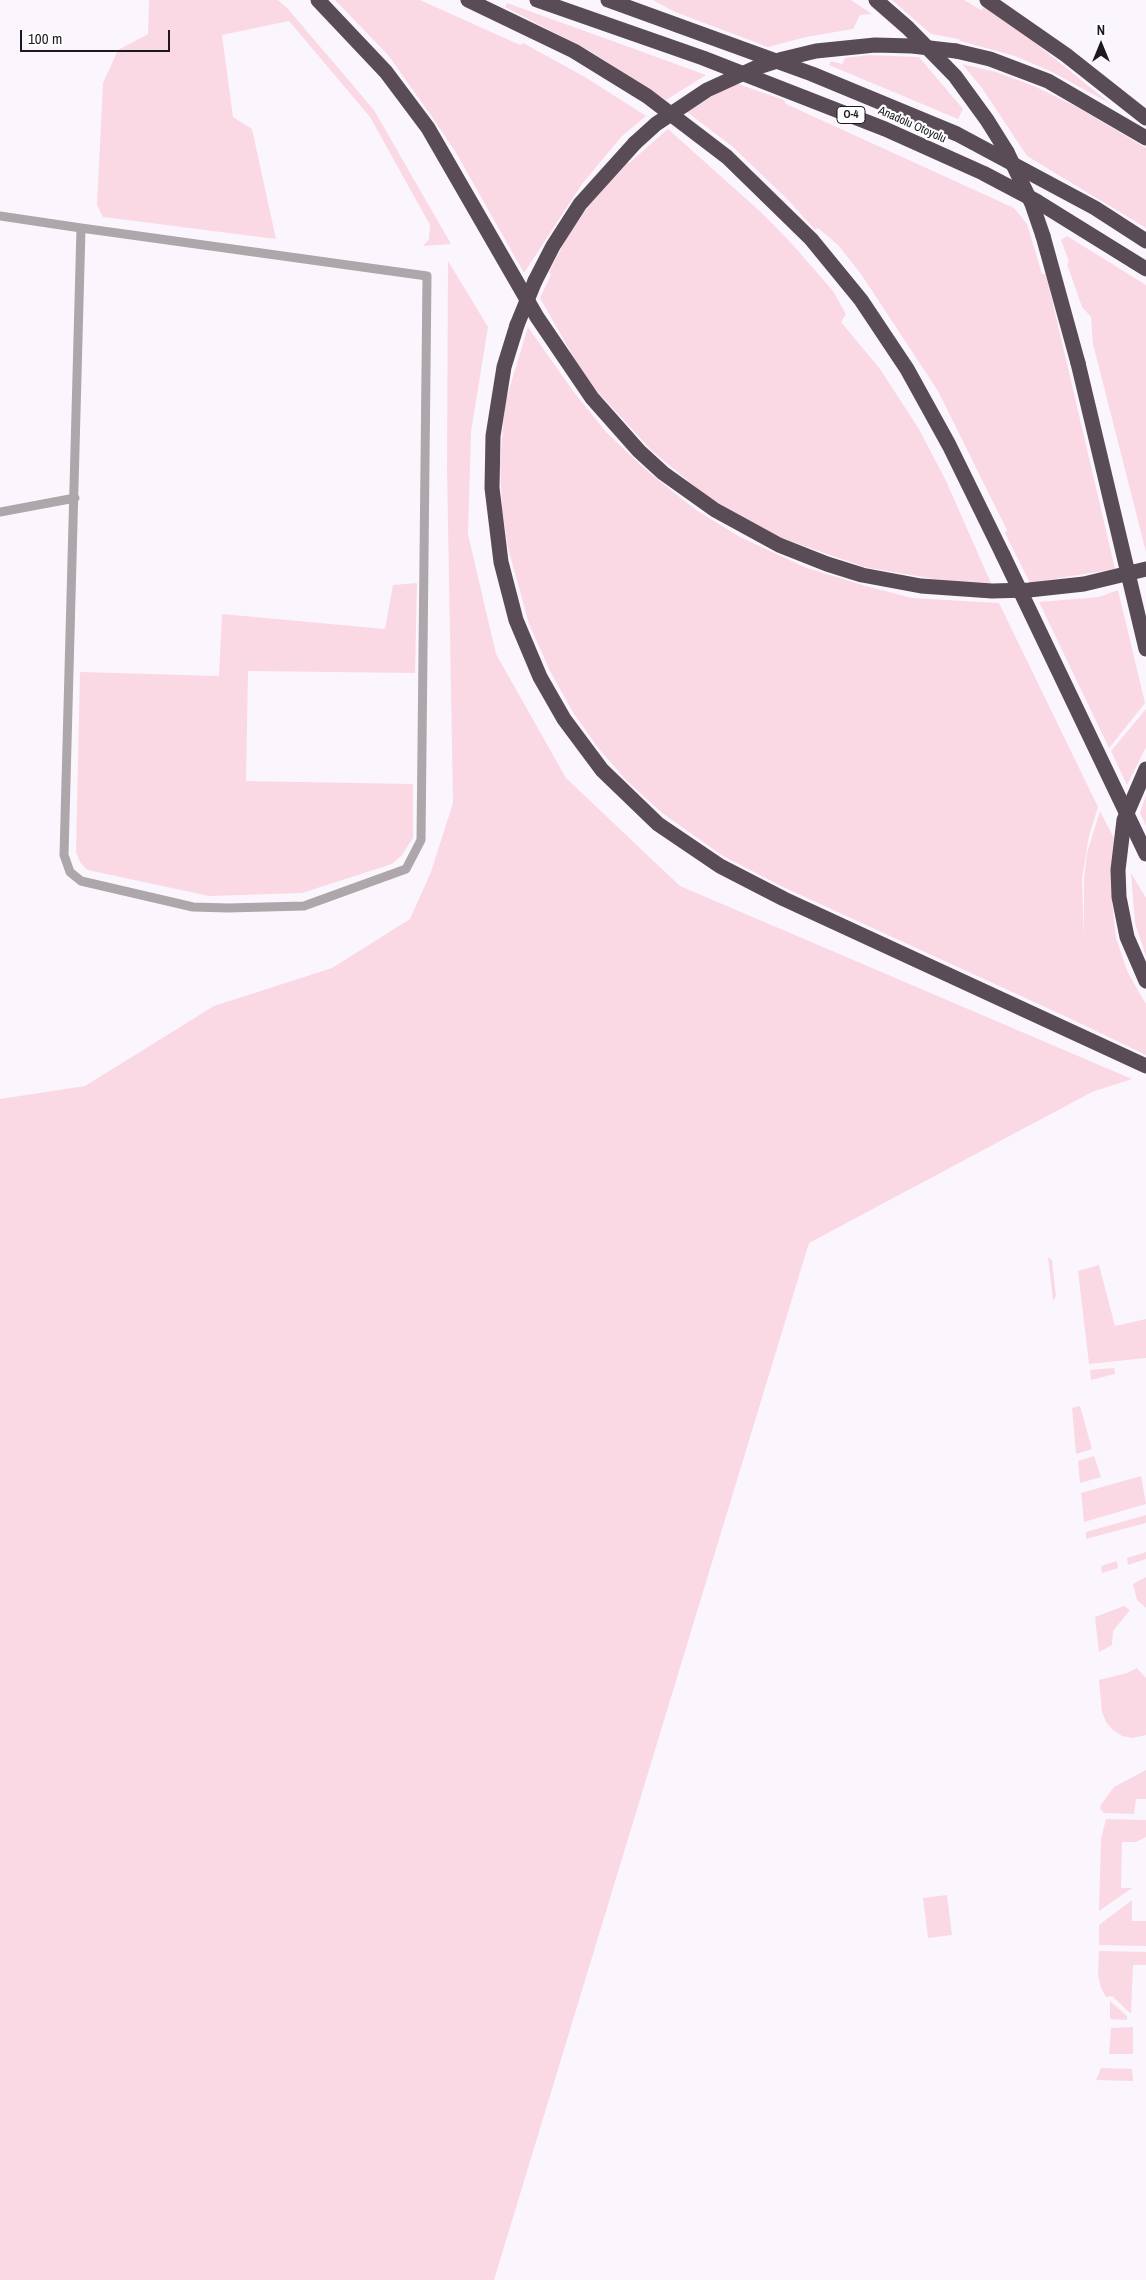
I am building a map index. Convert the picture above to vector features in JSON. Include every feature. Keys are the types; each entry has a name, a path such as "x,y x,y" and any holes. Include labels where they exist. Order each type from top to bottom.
{"highway":[{"path":"318,0 386,72 428,128 537,317 592,398 645,456 716,510 787,548 853,572 904,584 945,589 1029,590 1084,584 1146,569"},
{"path":"468,0 574,51 647,96 727,158 806,233 861,300 907,369 949,445 1146,854"},
{"name":"Anadolu Otoyolu","path":"537,0 703,58 885,128 983,173 1038,202 1146,269"},
{"name":"Anadolu Otoyolu","path":"608,0 812,74 957,134 1080,200 1146,241"},
{"path":"876,0 908,28 955,76 987,120 1007,152 1032,204 1050,255 1078,364 1146,649"},
{"path":"987,0 1066,55 1146,118"},
{"path":"1146,138 1048,81 990,60 956,51 912,46 875,45 816,51 755,68 708,90 656,124 635,143 580,204 553,246 535,281 517,325 500,390 492,464 493,511 504,578 516,620 530,657 564,719 602,770 658,824 695,851 754,884 1146,1066"},
{"path":"1146,769 1124,820 1118,870 1119,897 1125,930 1146,981"}],"street":[{"path":"0,216 427,276 421,840 406,869 304,906 228,908 192,907 81,881 70,872 64,855 81,228"},
{"path":"0,512 75,498"}],"shaded area":[{"path":"149,0 278,0 288,9 374,110 451,244 423,246 429,239 430,225 370,117 289,21 222,35 233,117 252,129 276,239 103,217 97,205 103,83 118,50 148,34"},
{"path":"335,0 420,0 520,45 523,43 585,77 646,116 621,137 582,184 524,273 455,151 432,117 388,55"},
{"path":"653,0 851,0 872,14 860,15 853,29 806,37 768,47 675,12"},
{"path":"892,0 964,0 981,10 984,7 1019,30 1111,104 1052,72 1015,56 960,41 959,39 931,34"},
{"path":"507,3 706,75 666,100 590,51 505,7"},
{"path":"869,55 919,57 963,109 958,119 829,65 831,61 842,64 845,58"},
{"path":"962,64 996,72 1034,86 1077,107 1146,148 1146,228 1027,156 982,88"},
{"path":"738,84 784,100 786,104 1014,208 1027,224 1042,274 1046,274 1115,569 1030,583 1005,533 1007,530 938,391 861,274 838,245 818,228 815,230 789,201 733,147 687,112 724,89"},
{"path":"668,129 763,214 833,291 846,314 841,322 880,369 919,429 946,481 991,583 940,580 864,567 782,538 740,517 703,493 653,452 595,389 573,356 540,298 551,275 549,272 567,237 592,201 627,162 629,163"},
{"path":"1067,236 1146,285 1146,552 1093,344 1091,317 1082,307 1061,240"},
{"path":"448,261 488,327 471,432 468,534 496,654 566,778 680,886 1132,1079 1092,1092 809,1243 494,2280 0,2280 0,1099 85,1086 214,1006 332,968 410,919 431,872 453,803 447,467"},
{"path":"528,327 573,391 606,432 647,471 696,510 740,537 807,568 912,598 999,603 1098,807 1089,836 1082,879 1084,940 1084,879 1087,853 1100,811 1116,842 1111,868 1116,938 1128,973 1146,1004 1146,1055 783,887 723,856 662,813 626,780 599,749 574,714 550,671 529,624 508,548 502,509 500,463 505,403"},
{"path":"417,583 415,673 248,671 246,781 413,784 413,838 402,855 392,864 302,893 209,896 92,871 86,869 80,862 76,852 80,672 219,676 222,614 385,629 393,585"},
{"path":"1118,590 1145,703 1109,748 1039,602 1099,597"},
{"path":"1146,709 1146,747 1127,785 1111,751"},
{"path":"1146,795 1146,826 1140,813"},
{"path":"1131,873 1146,898 1146,956 1135,923"},
{"path":"1048,1257 1052,1260 1056,1296 1053,1301"},
{"path":"1099,1265 1115,1326 1146,1319 1146,1358 1089,1364 1078,1271"},
{"path":"1114,1368 1115,1374 1091,1380 1090,1370"},
{"path":"1080,1406 1092,1449 1076,1454 1072,1408"},
{"path":"1094,1456 1101,1477 1080,1483 1078,1461"},
{"path":"1141,1476 1146,1504 1084,1522 1081,1493"},
{"path":"1146,1515 1146,1523 1086,1539 1086,1532"},
{"path":"1146,1552 1146,1559 1128,1565 1127,1558"},
{"path":"1117,1561 1118,1568 1102,1573 1101,1566"},
{"path":"1146,1577 1146,1608 1137,1600 1133,1584"},
{"path":"1124,1606 1130,1610 1113,1631 1112,1645 1099,1652 1095,1617"},
{"path":"1137,1668 1146,1678 1146,1735 1133,1738 1122,1736 1106,1722 1102,1712 1099,1680 1127,1673"},
{"path":"1146,1770 1146,1799 1136,1799 1134,1814 1104,1813 1101,1810 1100,1806 1114,1787"},
{"path":"1106,1819 1146,1820 1146,1837 1136,1842 1122,1842 1121,1888 1132,1888 1099,1911 1101,1839"},
{"path":"947,1895 952,1935 928,1938 923,1898"},
{"path":"1132,1900 1132,1921 1146,1921 1146,1946 1099,1945 1099,1925"},
{"path":"1099,1951 1146,1952 1146,1965 1133,1965 1131,2014 1112,1996 1106,1997 1101,1988 1098,1975"},
{"path":"1110,2001 1127,2016 1127,2020 1110,2019"},
{"path":"1133,2027 1133,2054 1109,2054 1111,2028"},
{"path":"1101,2068 1132,2069 1133,2081 1096,2080"}]}
